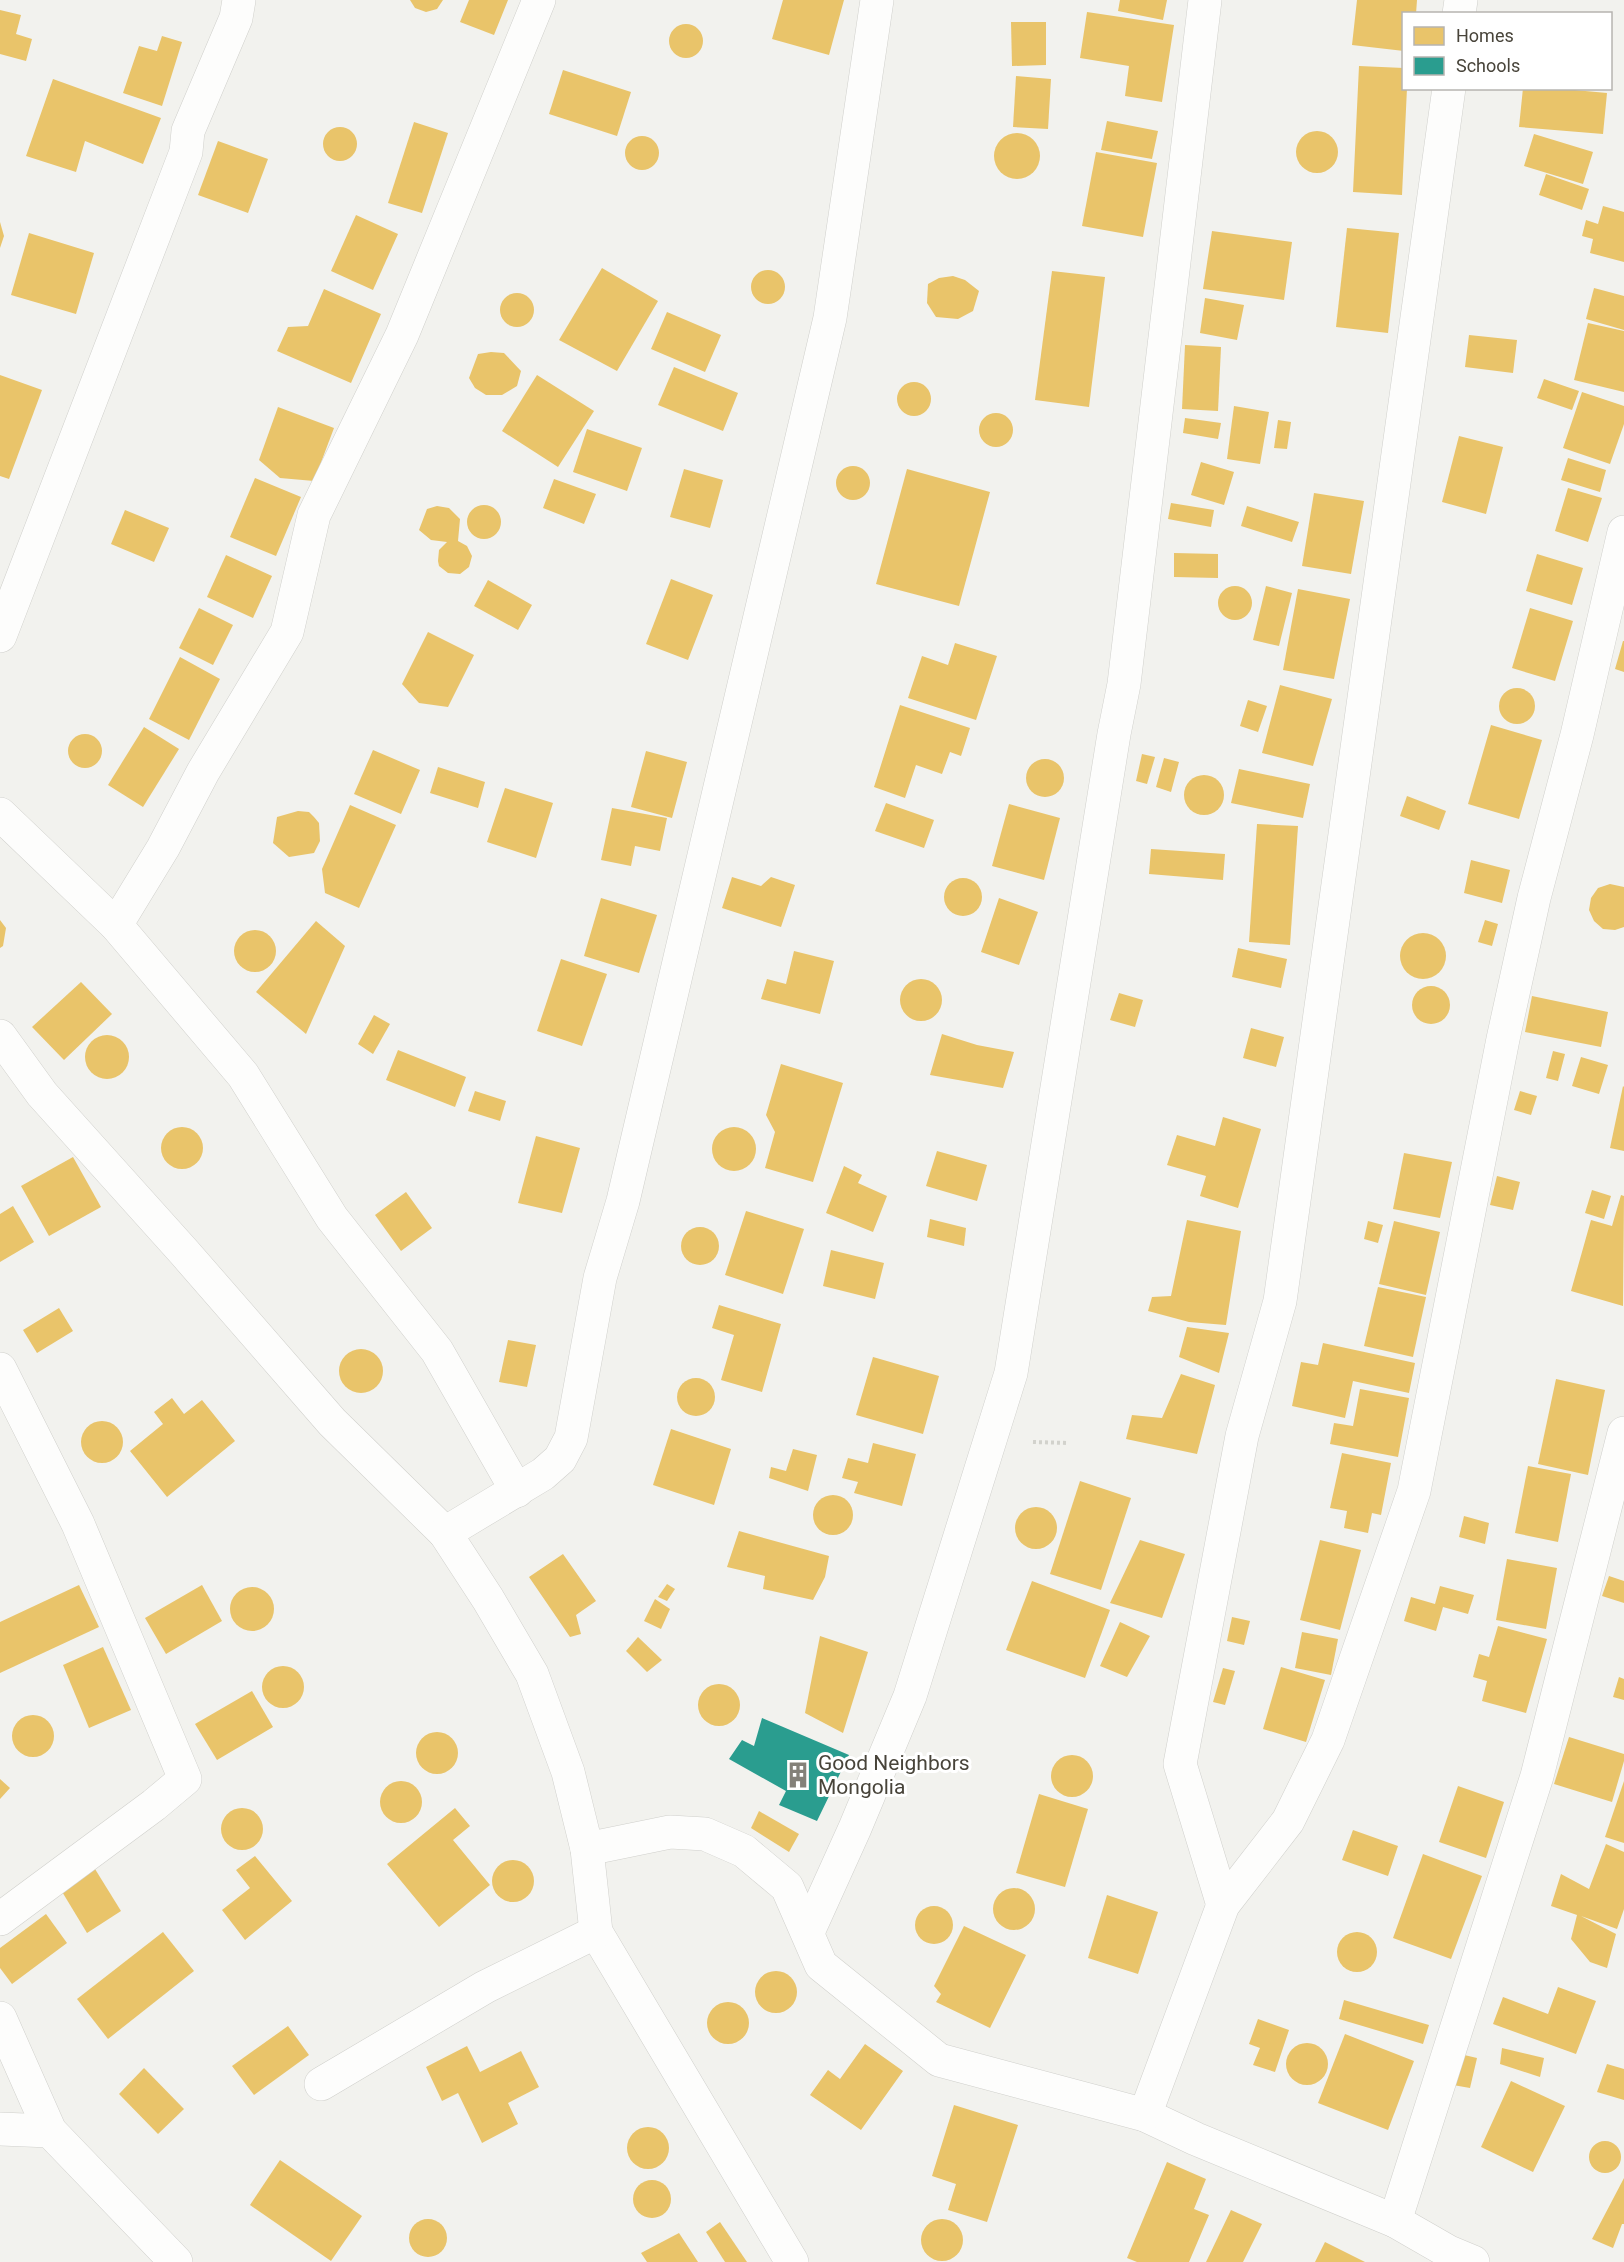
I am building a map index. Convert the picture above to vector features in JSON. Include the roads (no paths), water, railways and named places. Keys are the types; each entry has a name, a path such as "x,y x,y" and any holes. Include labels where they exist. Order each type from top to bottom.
{"street":[{"path":"0,636 186,152 188,131 236,18 238,0"},
{"path":"117,925 163,848 203,772 287,632 314,515 402,334 539,0"},
{"path":"445,1533 543,1474 560,1460 571,1438 600,1278 623,1201 830,318 877,0"},
{"path":"808,1932 855,1828 910,1696 1011,1373 1124,684 1205,0"},
{"path":"1223,1905 1180,1764 1242,1436 1280,1301 1449,90"},
{"path":"1145,2115 1223,1905 1288,1821 1328,1740 1414,1491 1503,1039 1534,898 1577,735 1624,532"},
{"path":"0,814 117,925 243,1075 332,1218 437,1351 517,1491"},
{"path":"0,1036 42,1094 332,1422 445,1533 488,1599 532,1674 568,1772 587,1849 596,1932 792,2262"},
{"path":"0,1369 78,1524 185,1779 154,1805 0,1919"},
{"path":"1395,2221 1536,1776 1624,1433"},
{"path":"587,1849 670,1832 705,1834 744,1851 787,1887 821,1965 939,2060 1145,2115 1196,2139 1395,2221 1455,2259"},
{"path":"321,2084 485,1987 596,1932"},
{"path":"0,2019 50,2131 176,2262"},
{"path":"0,2129 50,2131"}],"place":[{"name":"Good Neighbors Mongolia","path":"798,1775"}]}
